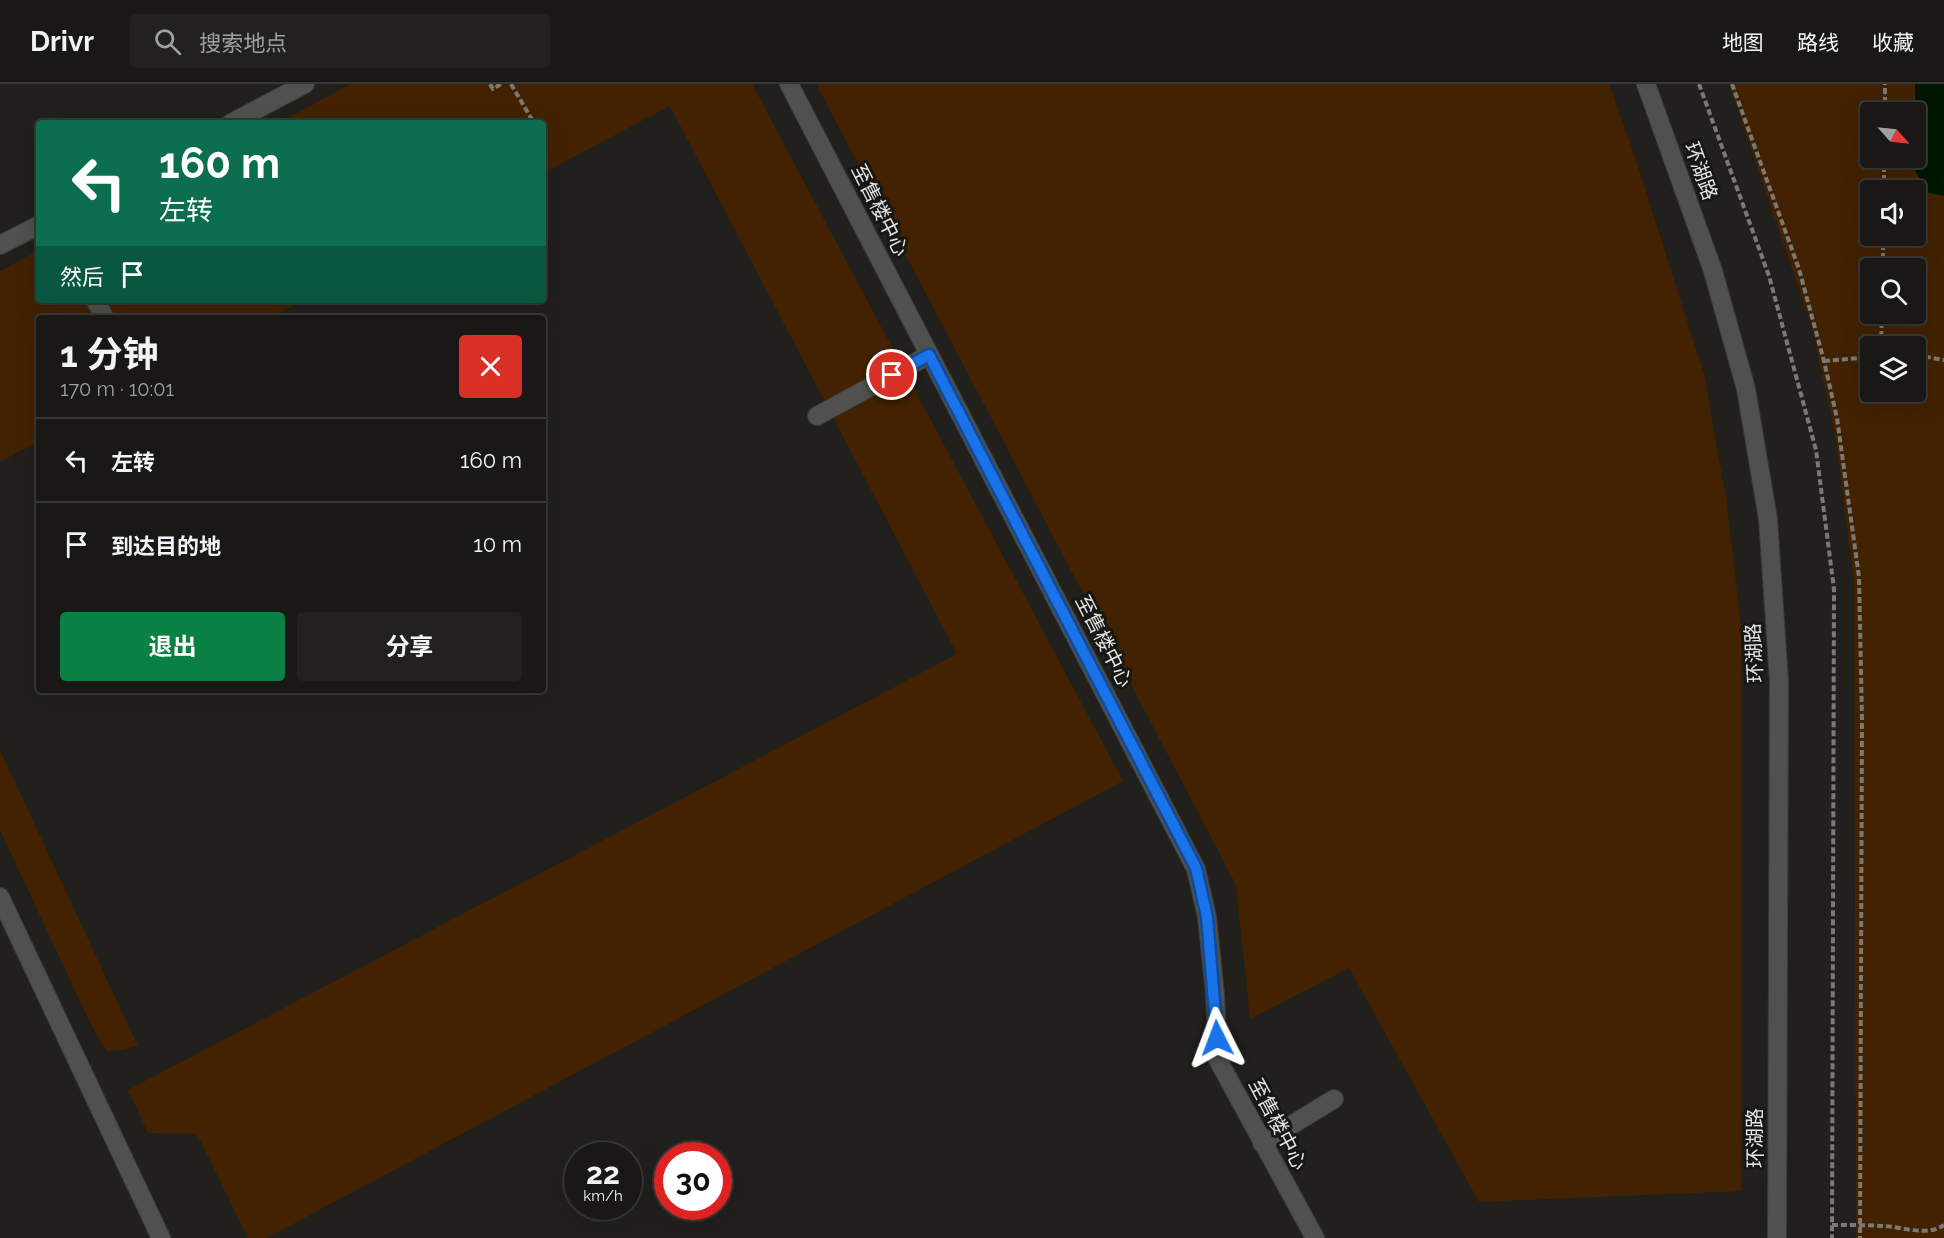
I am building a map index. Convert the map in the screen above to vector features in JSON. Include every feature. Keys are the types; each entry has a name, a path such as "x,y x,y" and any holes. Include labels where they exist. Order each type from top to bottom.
{"street":[{"path":"237,120 305,84"},
{"name":"至售楼中心","path":"789,84 1196,868 1207,917 1215,994 1218,1060 1314,1238"},
{"name":"环湖路","path":"1646,84 1713,271 1746,389 1768,519 1779,681 1777,1238"},
{"path":"0,245 36,227"},
{"path":"817,416 929,355"},
{"path":"0,897 161,1238"},
{"path":"1262,1143 1334,1099"}],"path":[{"path":"490,84 493,89 501,84"},
{"path":"511,84 532,120"},
{"path":"1699,84 1769,276 1816,450 1834,589 1832,1238"},
{"path":"1732,84 1799,269 1824,361 1837,418 1858,577 1862,719 1860,1238"},
{"path":"1885,102 1886,84"},
{"path":"1926,357 1944,360"},
{"path":"1824,361 1860,358"},
{"path":"1832,1225 1888,1226 1903,1230 1937,1230 1944,1225"},
{"path":"1903,1230 1903,1238"}],"shaded area":[{"path":"351,84 752,84 1123,781 267,1238 248,1238 197,1134 148,1133 128,1090 957,654 670,106 546,171 546,120 284,120"},
{"path":"816,84 1609,84 1634,154 1704,374 1727,504 1741,627 1741,1191 1479,1202 1349,968 1250,1019 1236,885"},
{"path":"1729,84 1944,84 1944,1238 1856,1238 1854,582 1836,439 1813,330"},
{"path":"1915,84 1944,84 1944,196 1926,192 1926,180 1920,180 1914,168 1926,168 1926,102 1915,102"},
{"path":"36,252 36,303 298,303 276,315 36,315 36,443 0,462 0,271"},
{"path":"0,750 138,1046 107,1052 89,1021 0,830"}],"route":[{"path":"892,375 929,355 1196,868 1207,917 1217,1038"}]}
